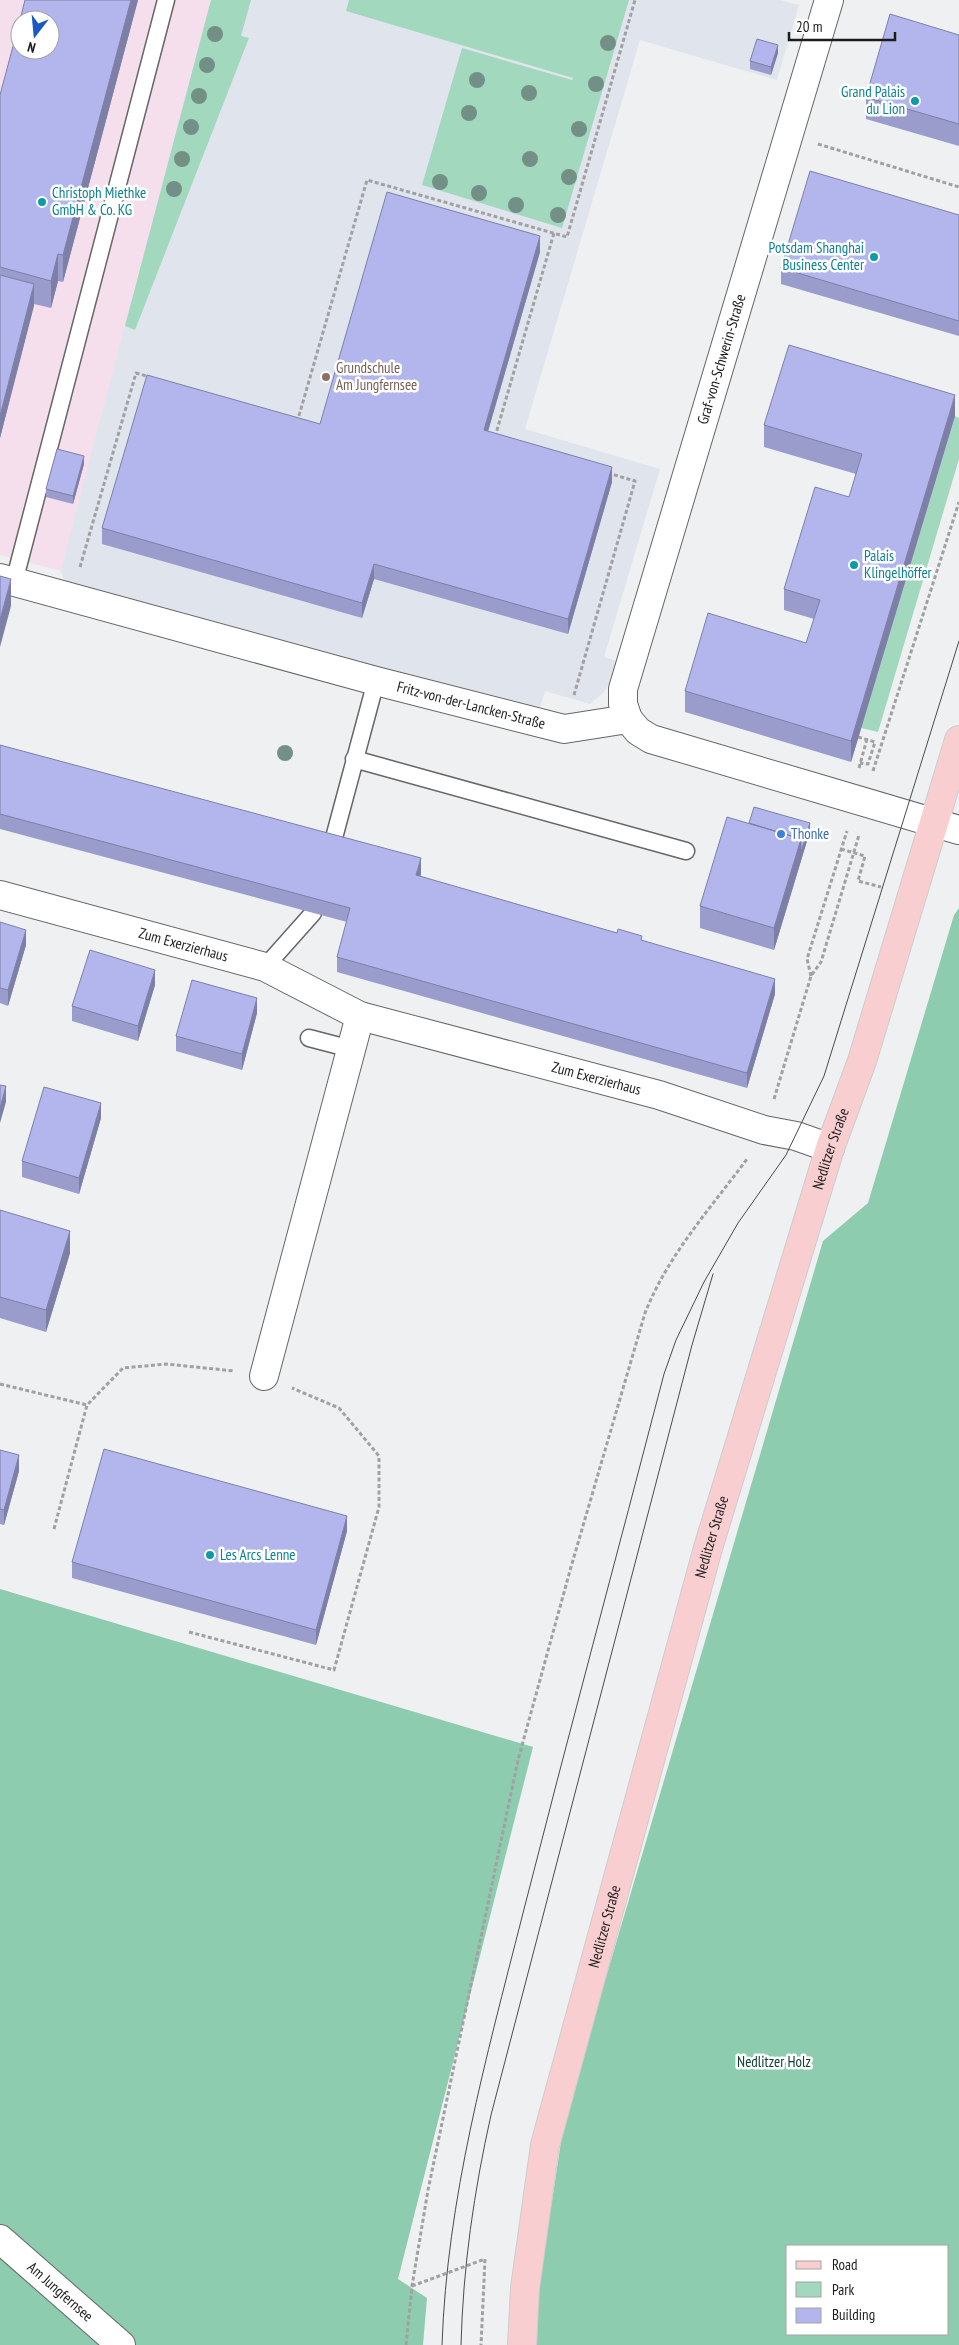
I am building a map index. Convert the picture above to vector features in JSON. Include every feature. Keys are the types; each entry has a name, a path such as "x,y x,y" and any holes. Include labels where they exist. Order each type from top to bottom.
{"main road":[{"name":"Nedlitzer Straße","path":"522,2345 525,2288 545,2145 708,1548 830,1148 862,1061 912,896 947,826 959,740"}],"street":[{"name":"Graf-von-Schwerin-Straße","path":"628,719 623,704 623,689 830,0"},
{"name":"Fritz-von-der-Lancken-Straße","path":"7,580 376,681 564,729 628,719"},
{"path":"628,719 638,731 651,739 947,826"},
{"name":"Zum Exerzierhaus","path":"0,895 265,967 360,1016 660,1095 764,1130 796,1136 830,1148"},
{"path":"264,1376 360,1016"},
{"name":"Am Jungfernsee","path":"0,2239 121,2345"}],"lane":[{"path":"7,580 166,0"},
{"path":"330,849 376,681"},
{"path":"354,759 686,851"},
{"path":"265,967 313,913"},
{"path":"309,1038 350,1050"}],"path":[{"path":"288,416 298,419 367,180 567,237 635,0"},
{"path":"789,135 959,187"},
{"path":"494,440 554,233"},
{"path":"72,598 136,373 155,378"},
{"path":"564,729 635,481 607,472"},
{"path":"406,2345 412,2286 428,2190 518,1760 571,1567 645,1313 656,1286 670,1262 748,1159 764,1130 811,976 821,962 858,840 863,802 959,502"},
{"path":"858,737 867,739 875,742 868,764 860,763 867,739"},
{"path":"811,976 807,959 846,833 863,802"},
{"path":"841,849 865,856 858,881 912,896"},
{"path":"54,1529 87,1405 123,1368 166,1364 264,1376 339,1408 379,1456 379,1507 334,1670 189,1632"},
{"path":"0,1384 87,1405"},
{"path":"412,2286 485,2258 482,2345"}],"shaded area":[{"path":"0,0 212,0 61,571 0,555"},
{"name":"Grundschule Am Jungfernsee","path":"211,0 780,0 799,5 777,80 640,40 525,429 660,469 604,657 617,661 608,686 590,704 545,691 539,711 64,581 61,571 70,534"}],"green space":[{"path":"211,0 251,0 241,36 249,38 135,330 125,326"},
{"path":"349,0 629,0 562,228 422,185 462,48 572,80 573,78 346,11"},
{"path":"955,416 959,418 959,459 878,732 861,728"},
{"name":"Nedlitzer Holz","path":"959,908 959,2345 537,2345 538,2292 561,2142 604,1984 823,1241 868,1203 954,915"},
{"path":"0,1589 533,1747 398,2279 427,2298 423,2345 0,2345"}],"building":[{"name":"Christoph Miethke GmbH & Co. KG","path":"25,0 131,0 63,255 58,254 51,281 0,267 0,95 10,57 10,60 60,60 60,10 22,10"},
{"name":"Grand Palais du Lion","path":"890,14 959,35 959,124 866,97"},
{"path":"757,39 778,45 771,67 750,61"},
{"name":"Potsdam Shanghai Business Center","path":"810,171 959,215 959,321 781,268"},
{"path":"387,192 540,236 484,430 612,467 568,619 374,564 362,603 102,528 147,375 320,424"},
{"path":"0,275 34,284 0,416"},
{"name":"Palais Klingelhöffer","path":"789,345 955,395 851,741 685,691 708,613 806,643 820,600 784,589 815,487 849,497 862,454 764,425"},
{"path":"57,449 84,456 73,496 46,489"},
{"path":"0,576 11,579 0,620"},
{"path":"0,745 421,858 416,875 617,933 618,929 642,936 641,940 775,979 747,1073 337,957 350,908 0,814"},
{"path":"754,807 810,823 801,852 801,839 749,823"},
{"path":"727,817 801,839 774,928 700,906"},
{"path":"0,922 26,930 8,990 0,988"},
{"path":"90,950 155,970 138,1026 72,1006"},
{"path":"192,980 257,998 242,1054 176,1036"},
{"path":"0,1085 6,1086 0,1108"},
{"path":"44,1087 101,1103 79,1178 22,1161"},
{"path":"0,1210 70,1231 46,1310 0,1297"},
{"name":"Les Arcs Lenne","path":"104,1449 347,1516 316,1630 72,1562"},
{"path":"0,1450 19,1455 4,1510 0,1509"}],"tram line":[{"path":"442,2345 445,2290 460,2182 482,2076 539,1849 664,1374 676,1340 704,1282 738,1223 786,1155 824,1076 959,641"},
{"path":"461,2345 470,2229 491,2115 692,1345 713,1274"}],"place":[{"name":"Grand Palais du Lion","path":"915,101"},
{"name":"Christoph Miethke GmbH & Co. KG","path":"42,202"},
{"name":"Potsdam Shanghai Business Center","path":"874,257"},
{"name":"Grundschule Am Jungfernsee","path":"326,377"},
{"name":"Palais Klingelhöffer","path":"854,565"},
{"name":"Thonke","path":"781,834"},
{"name":"Les Arcs Lenne","path":"210,1555"}]}
